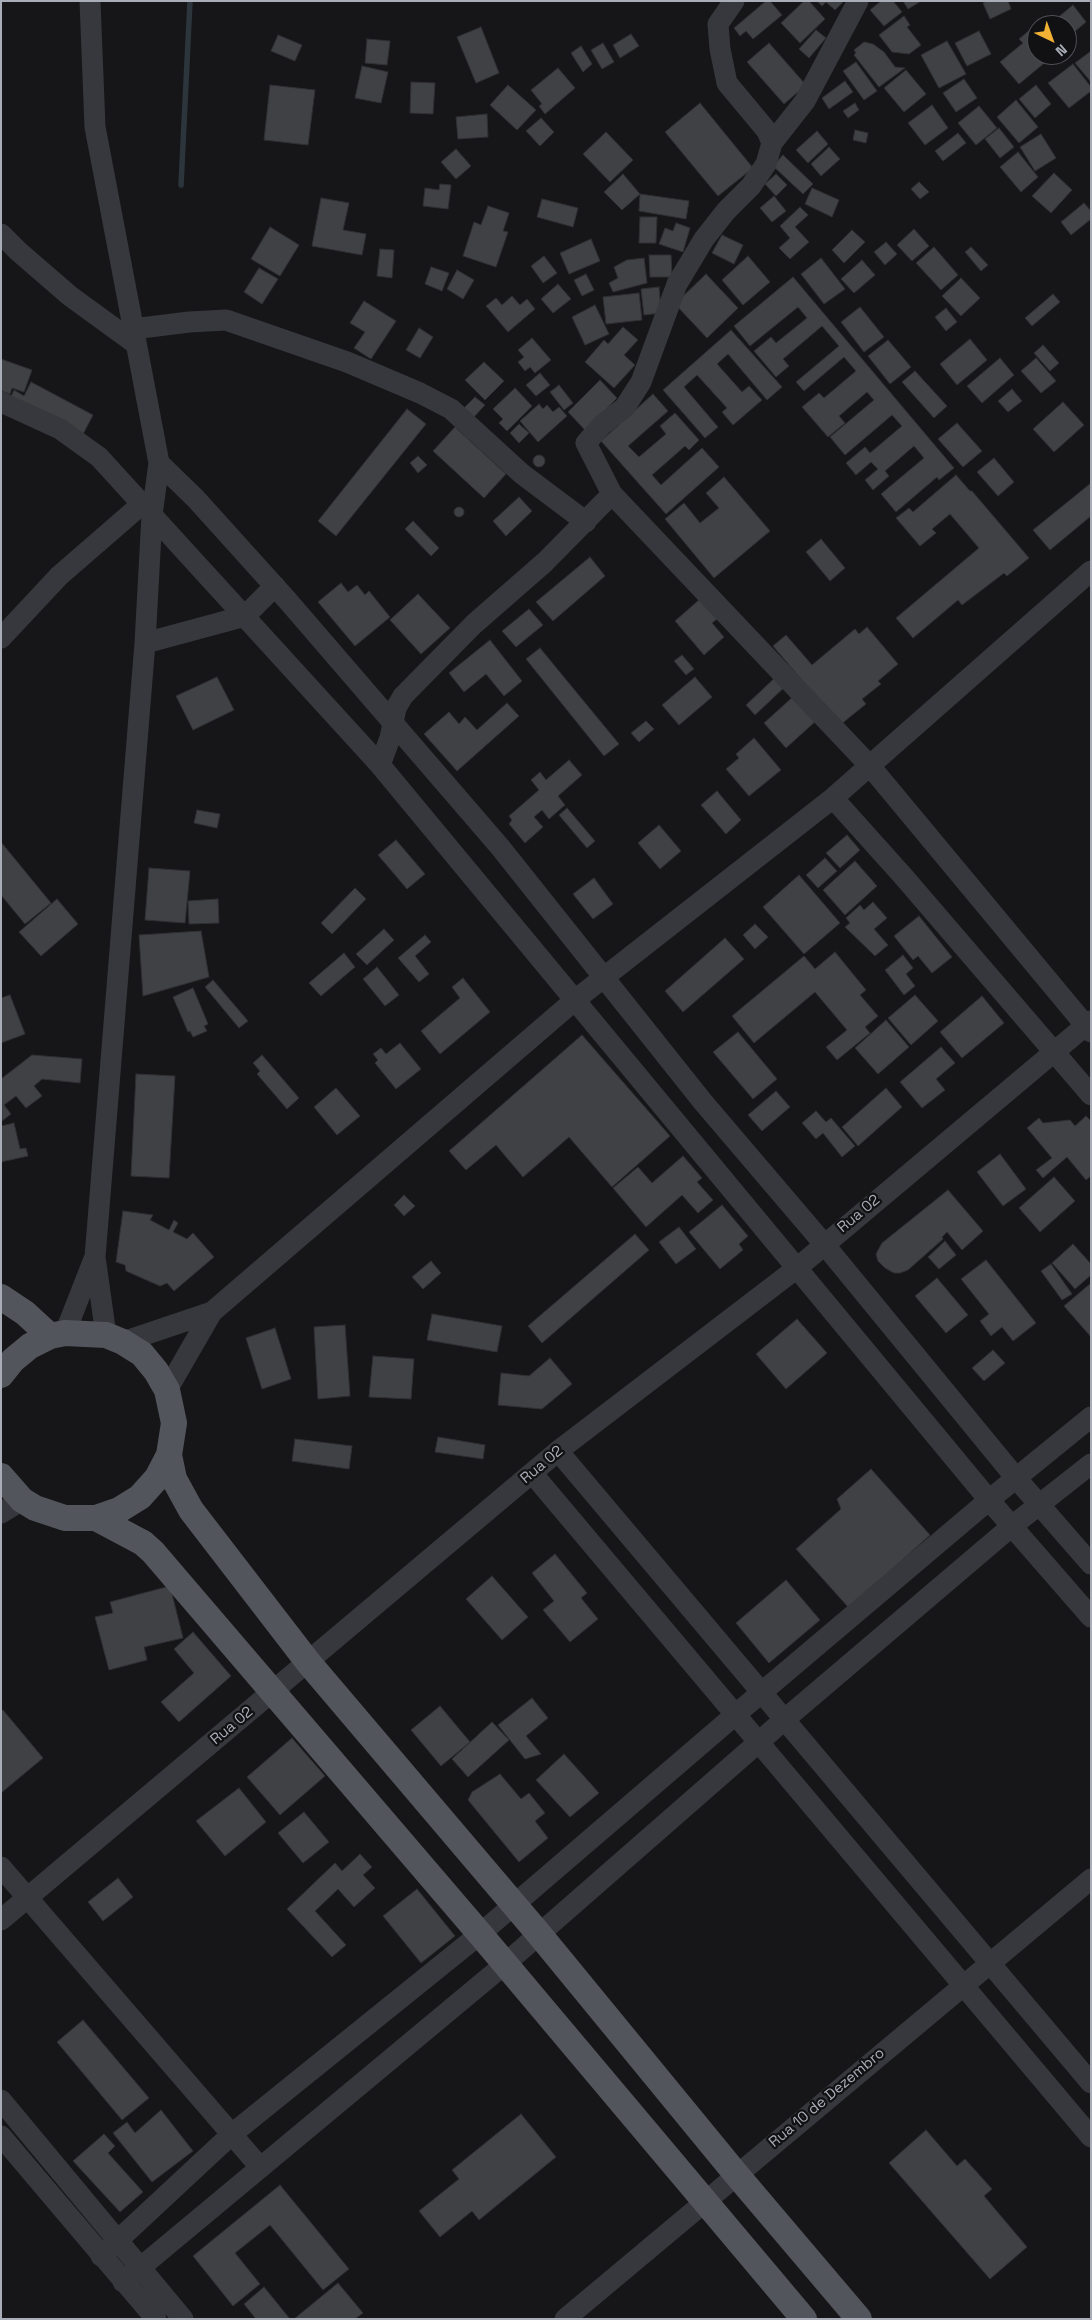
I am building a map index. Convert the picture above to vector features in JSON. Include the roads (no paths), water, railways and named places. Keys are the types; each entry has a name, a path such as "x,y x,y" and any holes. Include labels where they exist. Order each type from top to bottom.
{"main road":[{"path":"1,1297 58,1334 115,1339 142,1354 156,1371 167,1390 174,1423 173,1439 157,1478 140,1497 119,1510 96,1518 80,1519 57,1516 35,1508 12,1506 1,1476"},
{"path":"1,1375 13,1360 30,1346 58,1334"},
{"path":"168,1455 174,1479 191,1510 308,1662 540,1934 736,2174 859,2319"},
{"path":"96,1518 143,1543 152,1552 480,1934 704,2203 804,2319"}],"street":[{"path":"90,1 95,127 159,463 147,510 144,643 95,1257 115,1339 212,1312"},
{"path":"734,1 718,24 720,49 727,83 767,132 772,143"},
{"path":"858,1 805,101 772,143 766,164 751,186 726,211 704,239 677,284 641,382 625,407 602,425 586,443 612,494 870,766 1089,1026"},
{"path":"1,234 70,296 135,336 189,322 226,320 347,362 420,393 450,409 522,474 586,522"},
{"path":"1,402 60,430 99,457 380,765 990,1500 1091,1617"},
{"path":"159,463 196,499 275,586 500,847 703,1102 824,1244 1016,1478 1091,1564"},
{"path":"380,765 400,702 416,683 474,624 545,562 612,494"},
{"path":"1,638 60,576 147,510"},
{"path":"167,1390 212,1312 574,1000 833,798 1091,571"},
{"path":"144,643 245,616 275,586"},
{"path":"833,798 1091,1095"},
{"name":"Rua 02","path":"1,1920 558,1451 797,1268 1053,1051 1089,1026"},
{"path":"58,1334 95,1257"},
{"path":"101,2256 232,2134 480,1934 761,1693 1091,1417"},
{"path":"558,1451 1091,2083"},
{"path":"123,2282 505,1964 758,1742 1012,1526 1091,1464"},
{"path":"532,1473 1091,2137"},
{"path":"1,1867 260,2167"},
{"name":"Rua 10 de Dezembro","path":"565,2319 1091,1878"},
{"path":"1,2100 183,2319"},
{"path":"1,2136 156,2319"}],"waterway":[{"path":"181,185 190,1"}]}
